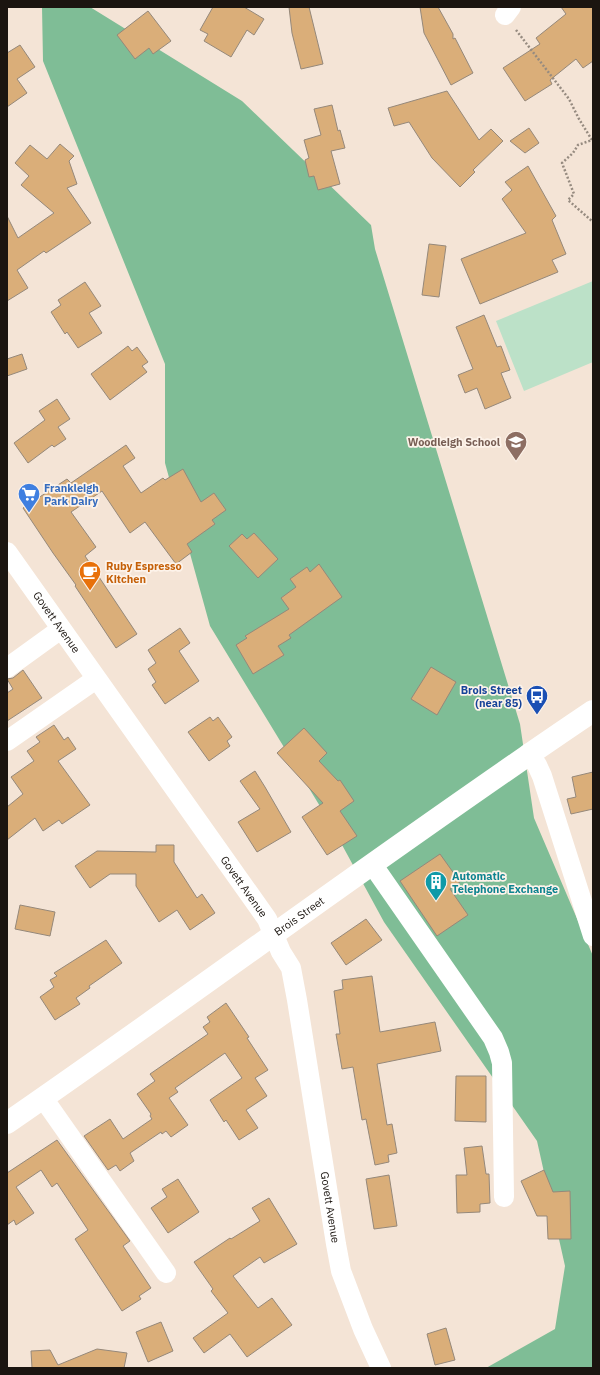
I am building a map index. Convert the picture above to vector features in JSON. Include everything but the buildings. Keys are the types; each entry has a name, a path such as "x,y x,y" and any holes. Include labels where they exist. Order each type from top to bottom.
{"main road":[{"name":"Brois Street","path":"7,1123 372,864 530,753 593,711"}],"street":[{"name":"Govett Avenue","path":"7,552 267,920 273,935 291,968 341,1271 363,1329 381,1368"},
{"path":"7,668 61,629"},
{"path":"7,741 96,679"},
{"path":"530,753 542,776 593,936"},
{"path":"372,864 469,1002 497,1045 502,1063 504,1197"},
{"path":"43,1098 166,1273"}],"path":[{"path":"508,11 569,99 579,119 593,140 578,145 573,153 562,163 574,194 568,200 593,222"}],"green space":[{"path":"42,7 90,7 242,101 371,225 375,249 520,724 534,818 593,956 593,1368 486,1368 555,1329 565,1266 537,1141 384,922 329,821 210,626 165,463 165,364 43,61"},
{"path":"593,281 593,362 524,391 496,321"}],"place":[{"name":"Woodleigh School","path":"516,462"},
{"name":"Frankleigh Park Dairy","path":"29,514"},
{"name":"Ruby Espresso Kitchen","path":"90,592"},
{"name":"Brois Street (near 85)","path":"537,716"},
{"name":"Automatic Telephone Exchange","path":"436,902"}]}
